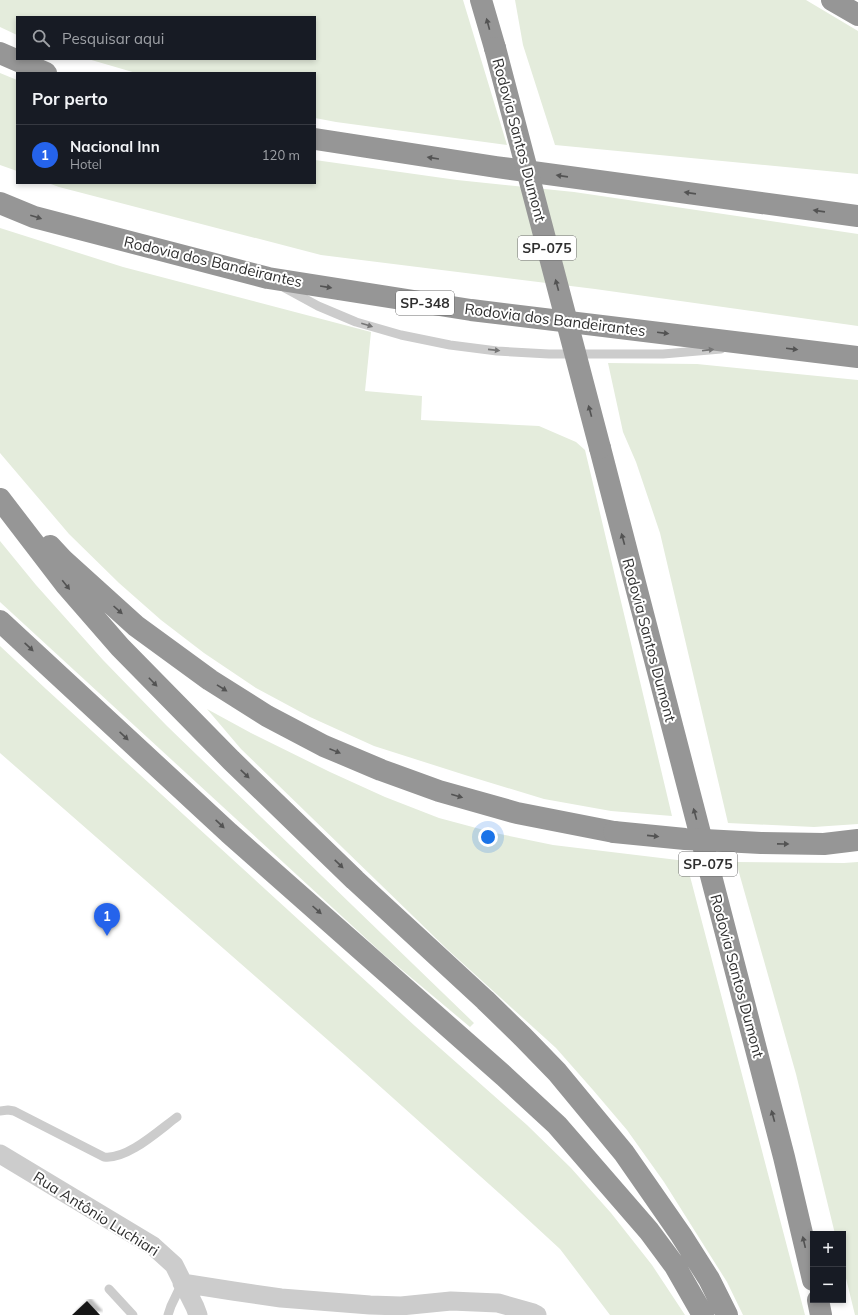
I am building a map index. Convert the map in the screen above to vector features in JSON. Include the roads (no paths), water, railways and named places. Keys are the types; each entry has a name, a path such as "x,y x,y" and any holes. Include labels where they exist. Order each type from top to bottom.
{"highway":[{"name":"Rodovia Santos Dumont","path":"482,0 784,1156 810,1267"},
{"path":"832,0 858,15"},
{"path":"0,53 16,60"},
{"path":"16,60 44,72"},
{"path":"316,139 496,168 858,216"},
{"name":"Rodovia dos Bandeirantes","path":"0,203 34,217 268,278 470,310 858,357"},
{"path":"0,495 63,560 136,626 210,680 267,716 324,746 381,770 439,791 517,813 614,832 685,839 761,843 824,844 858,840"},
{"path":"0,499 66,585 120,648 169,699 355,880 496,1010 557,1072 624,1153 685,1241 709,1279 728,1315"},
{"path":"0,621 229,833 504,1076 557,1125 649,1231 674,1266 703,1315"},
{"path":"819,1303 821,1315"}],"street":[{"name":"Rua Antônio Luchiari","path":"0,1154 153,1246 174,1265 198,1315"},
{"path":"182,1283 233,1292 281,1298 370,1305 401,1306 451,1301 498,1303 537,1315"},
{"path":"366,1315 401,1306"}],"lane":[{"path":"268,278 318,306 356,322 401,335 450,345 497,351 534,353 662,354 694,352 755,344"},
{"path":"0,1111 14,1111 104,1157 112,1158 129,1152 177,1117"},
{"path":"168,1315 182,1283"},
{"path":"109,1289 133,1315"}],"place":[{"name":"Nacional Inn","path":"107,936"}]}
